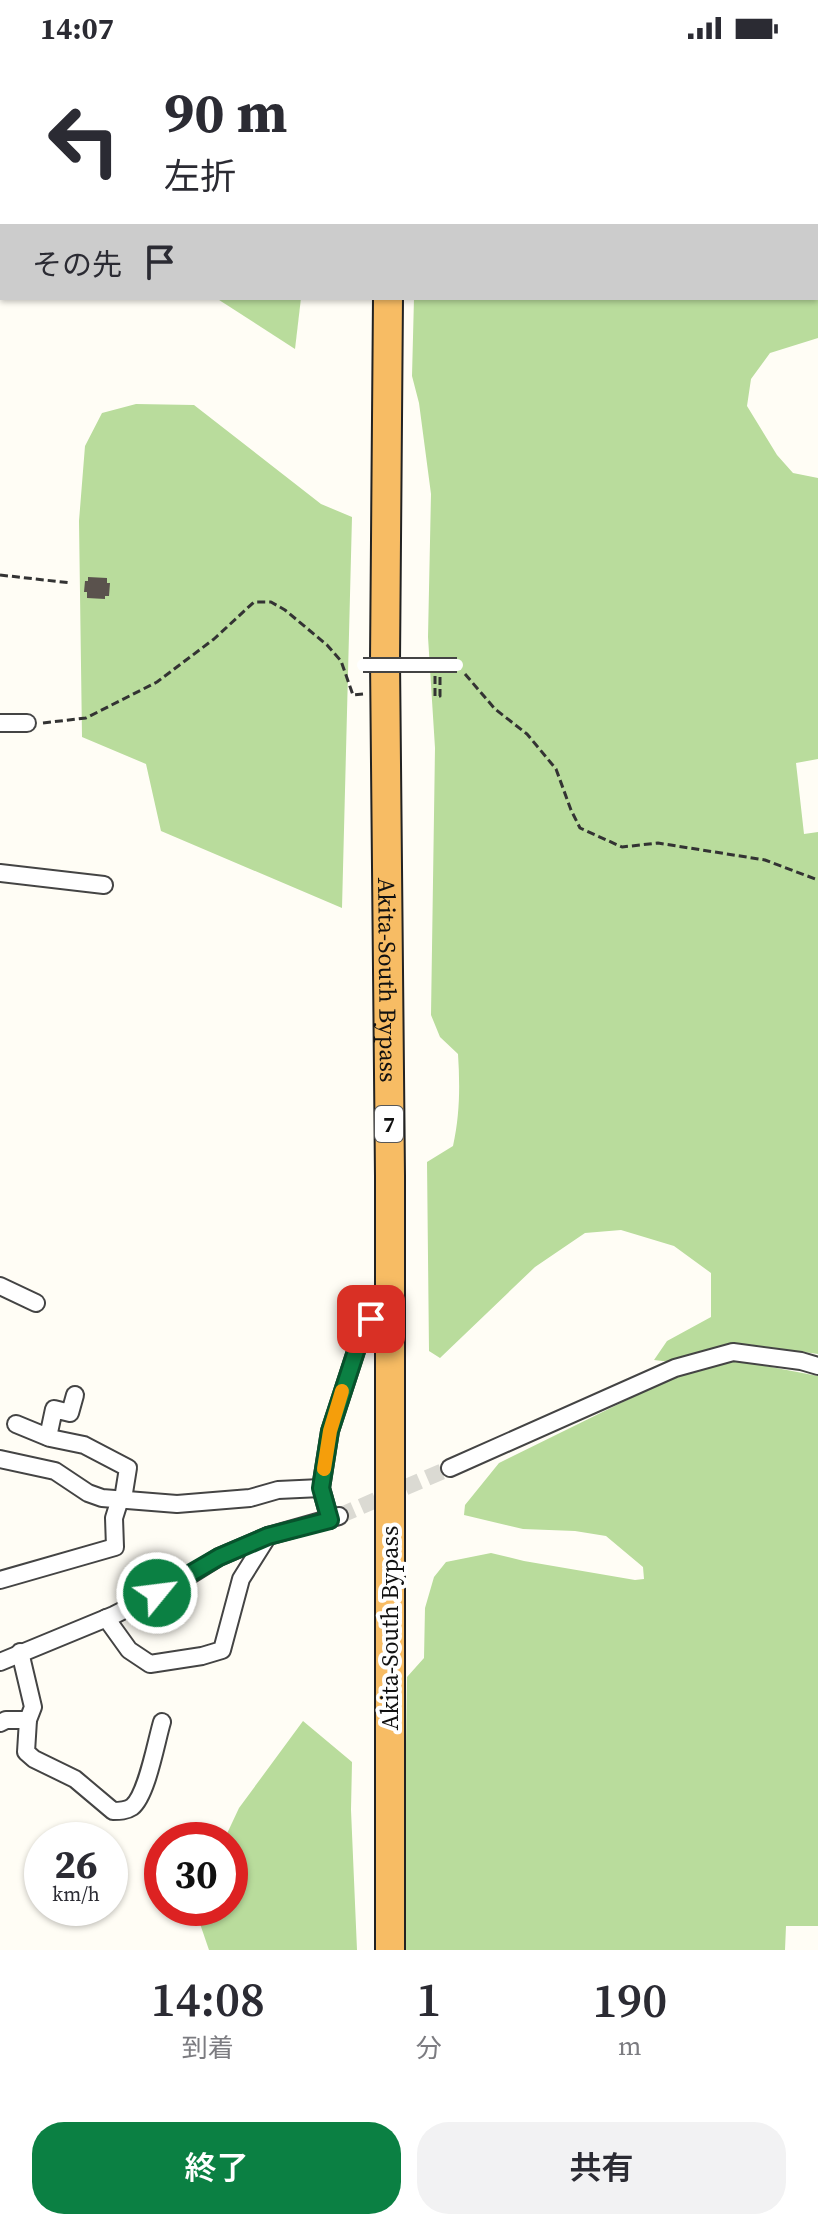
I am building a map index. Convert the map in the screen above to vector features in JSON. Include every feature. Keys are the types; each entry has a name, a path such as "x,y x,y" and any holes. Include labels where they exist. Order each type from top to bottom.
{"highway":[{"name":"Akita-South Bypass","path":"388,300 385,661 390,1168 390,1950"}],"street":[{"path":"363,665 438,669 457,665"},
{"path":"0,723 27,723"},
{"path":"0,873 104,885"},
{"path":"0,1286 36,1303"},
{"path":"0,1662 106,1618 179,1582 219,1557 268,1536 335,1518 321,1488 330,1431 360,1339 371,1319"},
{"path":"450,1468 675,1368 733,1352 818,1366"},
{"path":"48,1437 54,1409 70,1413 75,1395"},
{"path":"0,1580 115,1547 114,1518 122,1499 128,1468 84,1445 48,1437 16,1424"},
{"path":"0,1459 55,1471 88,1493 102,1498 177,1504 250,1498 278,1490 321,1488"},
{"path":"106,1618 129,1650 150,1664 222,1650 241,1579 268,1536"},
{"path":"20,1652 33,1707 28,1720 26,1752 75,1779 113,1811 124,1811 135,1805 162,1722"},
{"path":"0,1723 28,1720"}],"path":[{"path":"0,575 71,583"},
{"path":"27,723 86,718 157,682 214,639 254,602 271,602 296,618 341,661 353,695 363,694"},
{"path":"457,665 481,695 527,734 556,769 580,828 622,847 658,843 765,860 818,880"},
{"path":"438,669 440,696 435,696 438,669"}],"green space":[{"path":"219,300 301,300 295,349"},
{"path":"414,300 818,300 818,338 770,353 751,379 747,406 777,455 793,473 818,478 818,759 796,763 804,834 818,832 818,1354 746,1344 671,1362 654,1360 667,1341 711,1317 711,1273 674,1246 621,1230 585,1233 535,1267 440,1358 429,1351 427,1162 453,1146 459,1077 458,1054 440,1037 431,1015 435,748 428,637 431,494 419,403 412,376"},
{"path":"136,404 194,405 321,504 352,517 342,908 161,831 146,764 82,737 79,521 85,446 102,413"},
{"path":"740,1361 818,1376 818,1926 786,1926 785,1950 403,1950 407,1677 424,1658 425,1608 434,1577 446,1562 491,1553 635,1580 644,1579 643,1567 606,1536 523,1529 464,1515 465,1505 499,1463 694,1367"},
{"path":"303,1721 352,1762 357,1950 209,1950 201,1926 248,1926 248,1822 232,1822 239,1808"}],"building":[{"path":"88,577 107,578 107,583 110,583 109,596 105,599 87,598 87,592 84,592"}],"tunnel":[{"path":"339,1516 450,1468"}],"slow traffic":[{"path":"324,1469 330,1431 342,1391"}],"route":[{"path":"157,1593 219,1557 268,1536 330,1520 321,1488 330,1431 360,1339 371,1319"}]}
